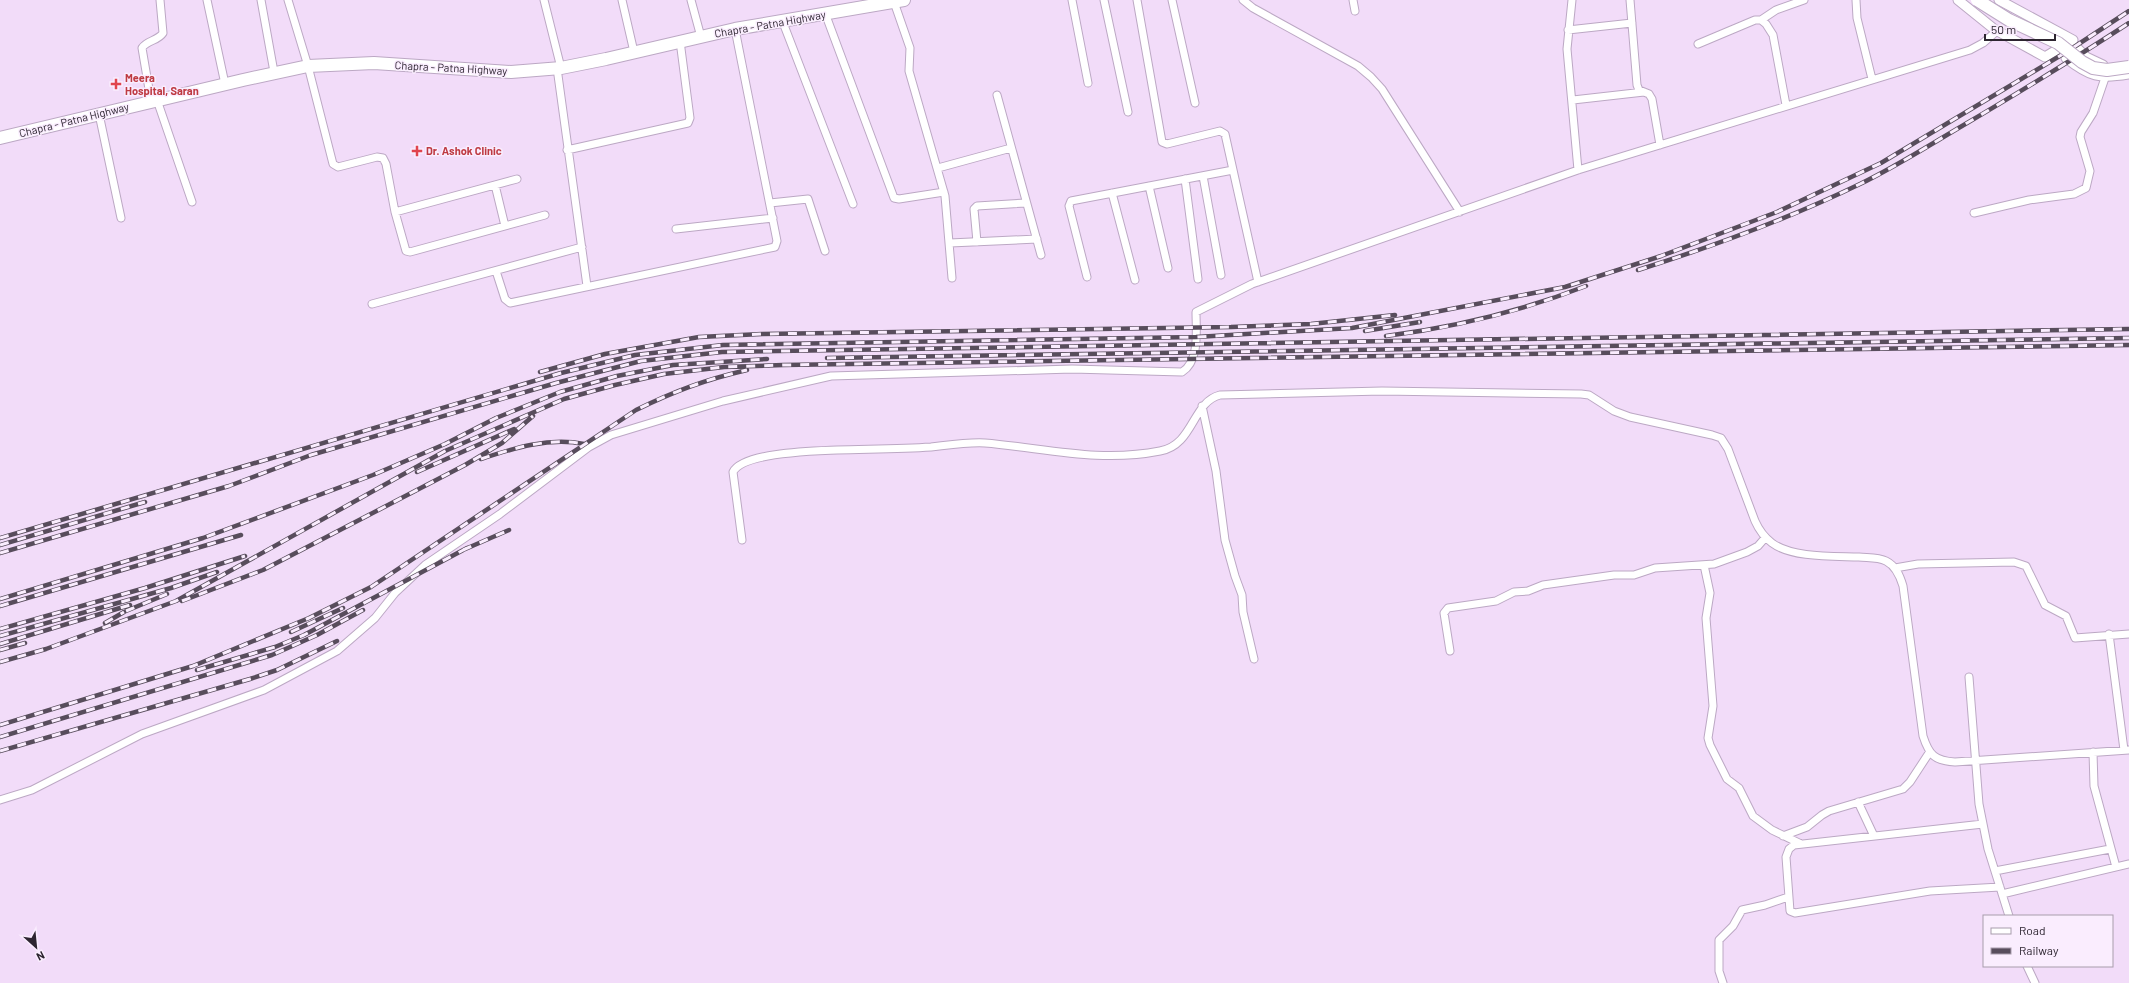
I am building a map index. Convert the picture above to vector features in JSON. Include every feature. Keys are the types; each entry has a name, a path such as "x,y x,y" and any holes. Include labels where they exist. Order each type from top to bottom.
{"highway":[{"path":"1977,0 2009,20 2058,43 2082,62 2093,68 2108,70 2129,67"},
{"name":"Chapra - Patna Highway","path":"0,138 154,100 274,72 308,66 374,63 511,72 559,68 735,29 899,1"}],"street":[{"path":"160,0 163,33 159,38 144,44 142,48 154,100 192,202"},
{"path":"208,0 225,84"},
{"path":"261,0 274,72"},
{"path":"288,0 308,66 333,164 338,167 377,157 383,158 386,164 395,212 404,248 408,252 545,215"},
{"path":"544,0 559,68 567,150 587,286"},
{"path":"622,0 634,52"},
{"path":"691,0 701,37"},
{"path":"1072,0 1088,83"},
{"path":"1104,0 1128,112"},
{"path":"1137,0 1162,142 1167,144 1222,132 1226,137 1258,282"},
{"path":"1172,0 1195,103"},
{"path":"1243,0 1259,11 1358,66 1371,77 1382,89 1460,212"},
{"path":"1353,0 1355,11"},
{"path":"1572,0 1567,49 1573,100 1578,170"},
{"path":"1630,0 1637,84 1639,90 1644,92 1652,99 1660,145"},
{"path":"1698,44 1748,23 1761,20 1776,10 1804,0"},
{"path":"1856,0 1857,18 1872,79"},
{"path":"1958,0 1994,29 2045,57 2074,45"},
{"path":"1999,0 2073,40 2074,45 2095,62 2108,66 2129,63"},
{"path":"899,1 910,48 908,71 944,192 950,243 952,278"},
{"path":"825,13 894,198 899,199 944,192"},
{"path":"782,20 853,204"},
{"path":"1761,20 1774,35 1786,105"},
{"path":"1568,30 1632,23"},
{"path":"496,271 505,299 510,303 773,248 777,243 773,218 735,29"},
{"path":"0,800 32,790 142,734 264,690 337,650 375,618 395,593 425,565 500,514 589,448 611,435 723,401 831,376 1072,369 1177,373 1185,370 1189,366 1194,351 1196,312 1258,282 1578,170 1786,105 1970,50 1983,43 1998,30"},
{"path":"567,150 688,123 690,118 680,41"},
{"path":"2074,45 2066,58 2090,74 2105,78 2129,74"},
{"path":"1974,213 2029,200 2074,194 2086,188 2090,171 2080,137 2081,132 2093,113 2105,78"},
{"path":"1573,100 1644,92"},
{"path":"997,95 1041,255"},
{"path":"99,114 121,218"},
{"path":"938,168 1012,148"},
{"path":"1087,277 1068,204 1072,200 1233,170"},
{"path":"1203,176 1221,275"},
{"path":"395,212 517,179"},
{"path":"1184,180 1198,279"},
{"path":"495,185 505,226"},
{"path":"1150,186 1168,268"},
{"path":"1112,193 1136,280"},
{"path":"770,203 808,199 824,251"},
{"path":"977,242 974,209 977,206 1026,203"},
{"path":"676,229 773,218"},
{"path":"950,243 1037,238"},
{"path":"372,304 582,247"},
{"path":"742,540 733,477 737,466 748,462 810,451 928,447 970,443 984,443 1060,454 1109,456 1161,451 1174,446 1187,433 1202,406 1210,399 1225,395 1469,391 1569,393 1589,395 1614,411 1630,418 1699,431 1721,438 1728,449 1755,521 1765,538 1780,548 1792,551 1874,558 1886,561 1895,568 1902,586 1923,736 1929,753 1938,760 1975,760 2127,750 2109,634"},
{"path":"1202,406 1216,471 1225,540 1242,595 1243,612 1254,659"},
{"path":"1450,651 1444,613 1448,608 1496,601 1514,592 1528,591 1543,585 1614,575 1634,575 1655,568 1704,565 1738,557 1758,546 1765,538"},
{"path":"1895,568 1918,564 2014,562 2023,564 2031,572 2045,605 2066,616 2074,638 2109,634 2129,634"},
{"path":"1704,565 1710,593 1706,618 1713,706 1708,738 1710,745 1727,779 1739,788 1753,816 1764,826 1799,843"},
{"path":"1969,677 1976,789 1983,824 2008,915"},
{"path":"2093,752 2094,786 2116,867"},
{"path":"1783,836 1807,828 1825,813 1903,789 1910,782 1929,753"},
{"path":"1858,802 1874,836"},
{"path":"1983,824 1799,843 1789,849 1786,857 1790,911 1793,913 1930,891 2001,890 2129,864"},
{"path":"1995,871 2110,849"},
{"path":"1723,983 1719,971 1719,940 1733,926 1742,910 1765,905 1788,897"},
{"path":"2027,967 2035,983"}],"railway":[{"path":"0,538 561,373 635,355 723,345 1196,337 1352,328 1565,287 1661,256 1777,212 1881,163 2068,51 2129,11"},
{"path":"1638,270 1723,241 1806,209 1873,177 2025,88 2129,23"},
{"path":"1386,336 1438,328 1488,317 1536,304 1586,286"},
{"path":"540,372 605,354 699,337 762,334 1231,327 1311,324 1395,315"},
{"path":"1365,331 1420,322"},
{"path":"0,553 229,486 311,455 556,383 641,361 722,352 2129,329"},
{"path":"827,358 2129,338"},
{"path":"0,662 46,649 176,601 445,451 564,399 615,385 664,374 724,367 783,365 2129,345"},
{"path":"0,599 203,538 373,475 445,444 496,418 560,392 617,376 673,365 767,359"},
{"path":"0,725 193,666 309,618 371,587 636,410 690,387 747,370"},
{"path":"182,601 263,570 465,465 502,443 533,416"},
{"path":"417,472 514,429"},
{"path":"481,459 506,451 545,443 571,442 584,444"},
{"path":"0,545 145,502"},
{"path":"463,550 509,530"},
{"path":"0,606 241,535"},
{"path":"197,670 275,647 304,635 467,548"},
{"path":"0,629 145,588 245,556"},
{"path":"0,636 171,588 217,572"},
{"path":"126,611 167,594"},
{"path":"0,644 130,605"},
{"path":"291,632 343,608"},
{"path":"0,737 272,655 317,635 363,610"},
{"path":"105,623 124,612"},
{"path":"0,751 250,679 277,670 337,641"},
{"path":"0,650 25,643"}],"place":[{"name":"Meera Hospital, Saran","path":"116,84"},
{"name":"Dr. Ashok Clinic","path":"417,151"}]}
